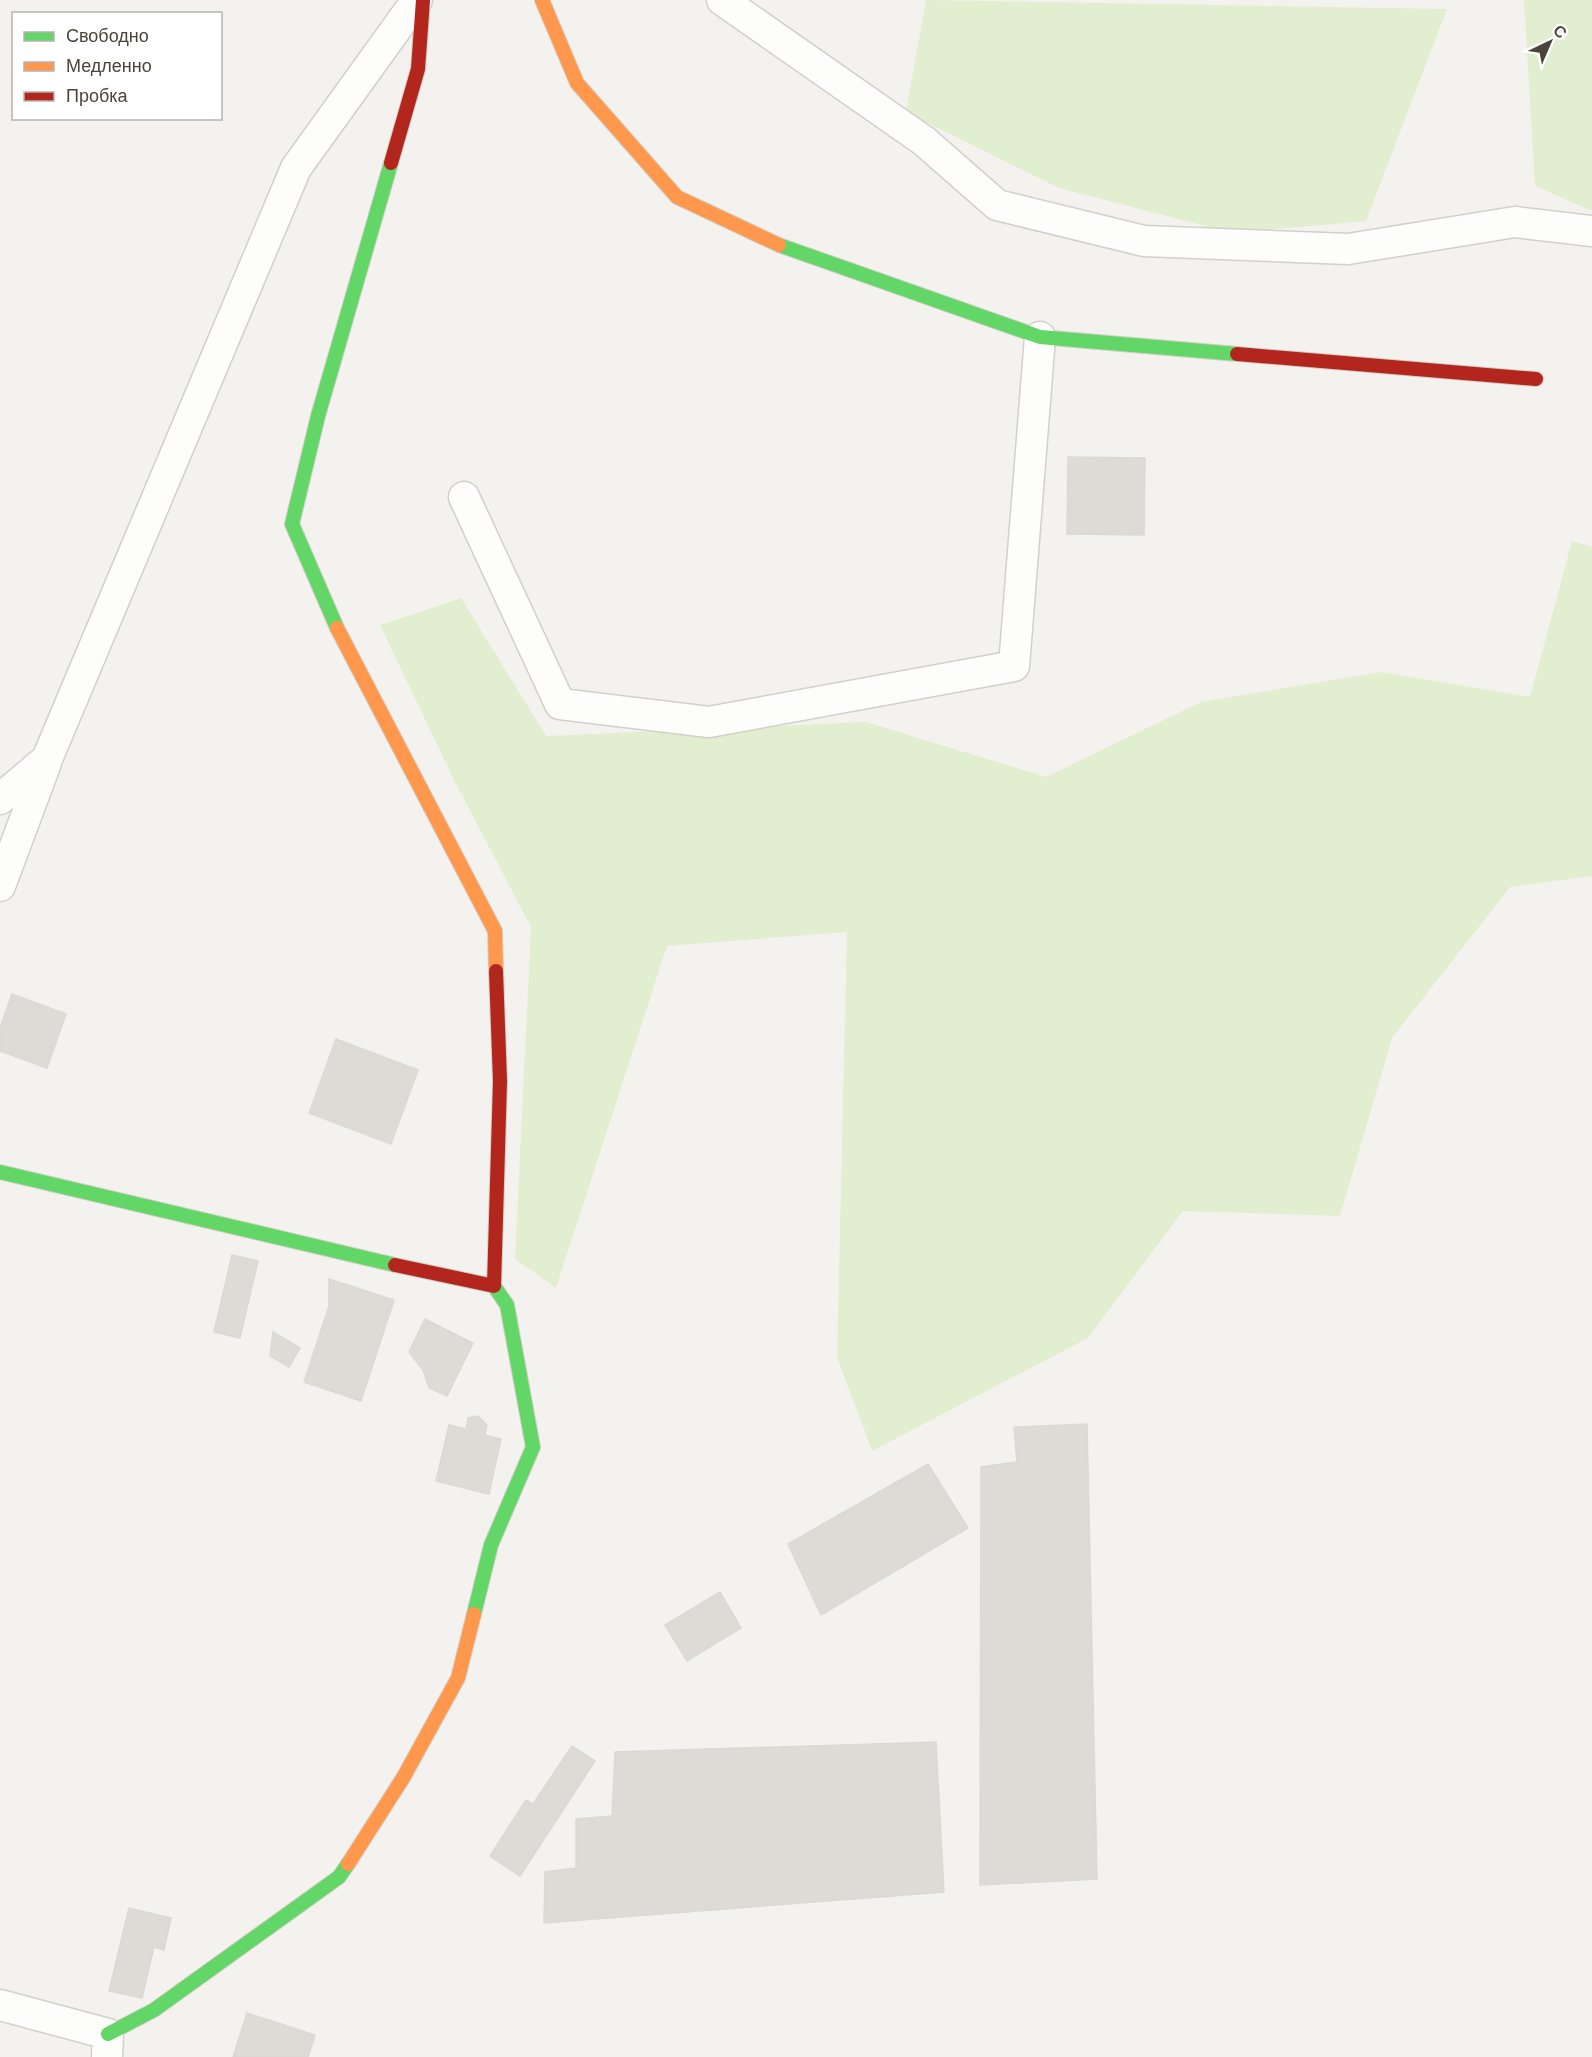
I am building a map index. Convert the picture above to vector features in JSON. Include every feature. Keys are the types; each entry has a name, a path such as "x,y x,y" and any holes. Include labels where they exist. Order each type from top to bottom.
{"street":[{"path":"0,886 47,759 296,168 417,0"},
{"path":"0,2005 108,2046 154,2010 339,1877 403,1778 458,1678 491,1545 533,1447 507,1305 494,1286 500,1081 495,931 339,632 292,524 318,416 418,69 423,0"},
{"path":"542,0 577,83 677,197 778,245 1040,337 1536,379"},
{"path":"722,0 924,141 997,205 1144,242 1347,249 1515,222 1592,231"},
{"path":"464,497 560,704 709,722 1014,666 1040,337"},
{"path":"0,799 47,759"},
{"path":"0,1172 278,1239 494,1286"}],"green space":[{"path":"926,0 1447,9 1366,221 1232,233 1059,188 906,112"},
{"path":"1524,0 1592,0 1592,211 1535,186"},
{"path":"1572,541 1592,547 1592,876 1510,887 1392,1038 1340,1216 1183,1211 1088,1338 872,1451 837,1357 847,932 667,946 556,1288 515,1259 531,927 454,780 380,625 461,598 546,736 866,722 1046,777 1201,702 1382,672 1530,697"}],"building":[{"path":"1068,457 1145,458 1144,535 1067,534"},
{"path":"12,994 66,1014 47,1068 0,1051 0,1028"},
{"path":"336,1039 418,1070 391,1144 309,1113"},
{"path":"232,1255 258,1261 240,1338 214,1332"},
{"path":"329,1279 394,1300 361,1401 304,1382 329,1306"},
{"path":"425,1319 473,1343 447,1396 429,1388 423,1370 409,1352"},
{"path":"273,1332 300,1348 289,1367 270,1356"},
{"path":"478,1416 487,1425 485,1435 501,1439 489,1494 436,1481 449,1425 466,1429 468,1418"},
{"path":"1087,1424 1097,1879 980,1885 981,1467 1017,1462 1014,1427"},
{"path":"928,1464 968,1528 821,1615 788,1544"},
{"path":"720,1592 741,1628 687,1661 665,1625"},
{"path":"936,1742 944,1892 544,1923 545,1872 576,1868 576,1819 612,1816 615,1752"},
{"path":"572,1746 595,1761 520,1876 490,1856 526,1800 533,1804"},
{"path":"129,1908 171,1918 164,1950 154,1947 142,1998 109,1991"},
{"path":"247,2013 315,2035 308,2057 233,2057"}],"traffic: fast":[{"path":"337,628 292,524 318,416 391,163"},
{"path":"779,245 1040,337 1237,354"},
{"path":"0,1172 395,1265"},
{"path":"474,1614 491,1545 533,1447 507,1305 494,1286"},
{"path":"108,2034 154,2010 339,1877 348,1864"}],"traffic: slow":[{"path":"542,0 577,83 677,197 779,245"},
{"path":"337,628 495,931 496,971"},
{"path":"348,1864 403,1778 458,1678 474,1614"}],"traffic: jam":[{"path":"391,163 418,69 423,0"},
{"path":"1237,354 1536,379"},
{"path":"395,1265 494,1286 500,1081 496,971"}]}
